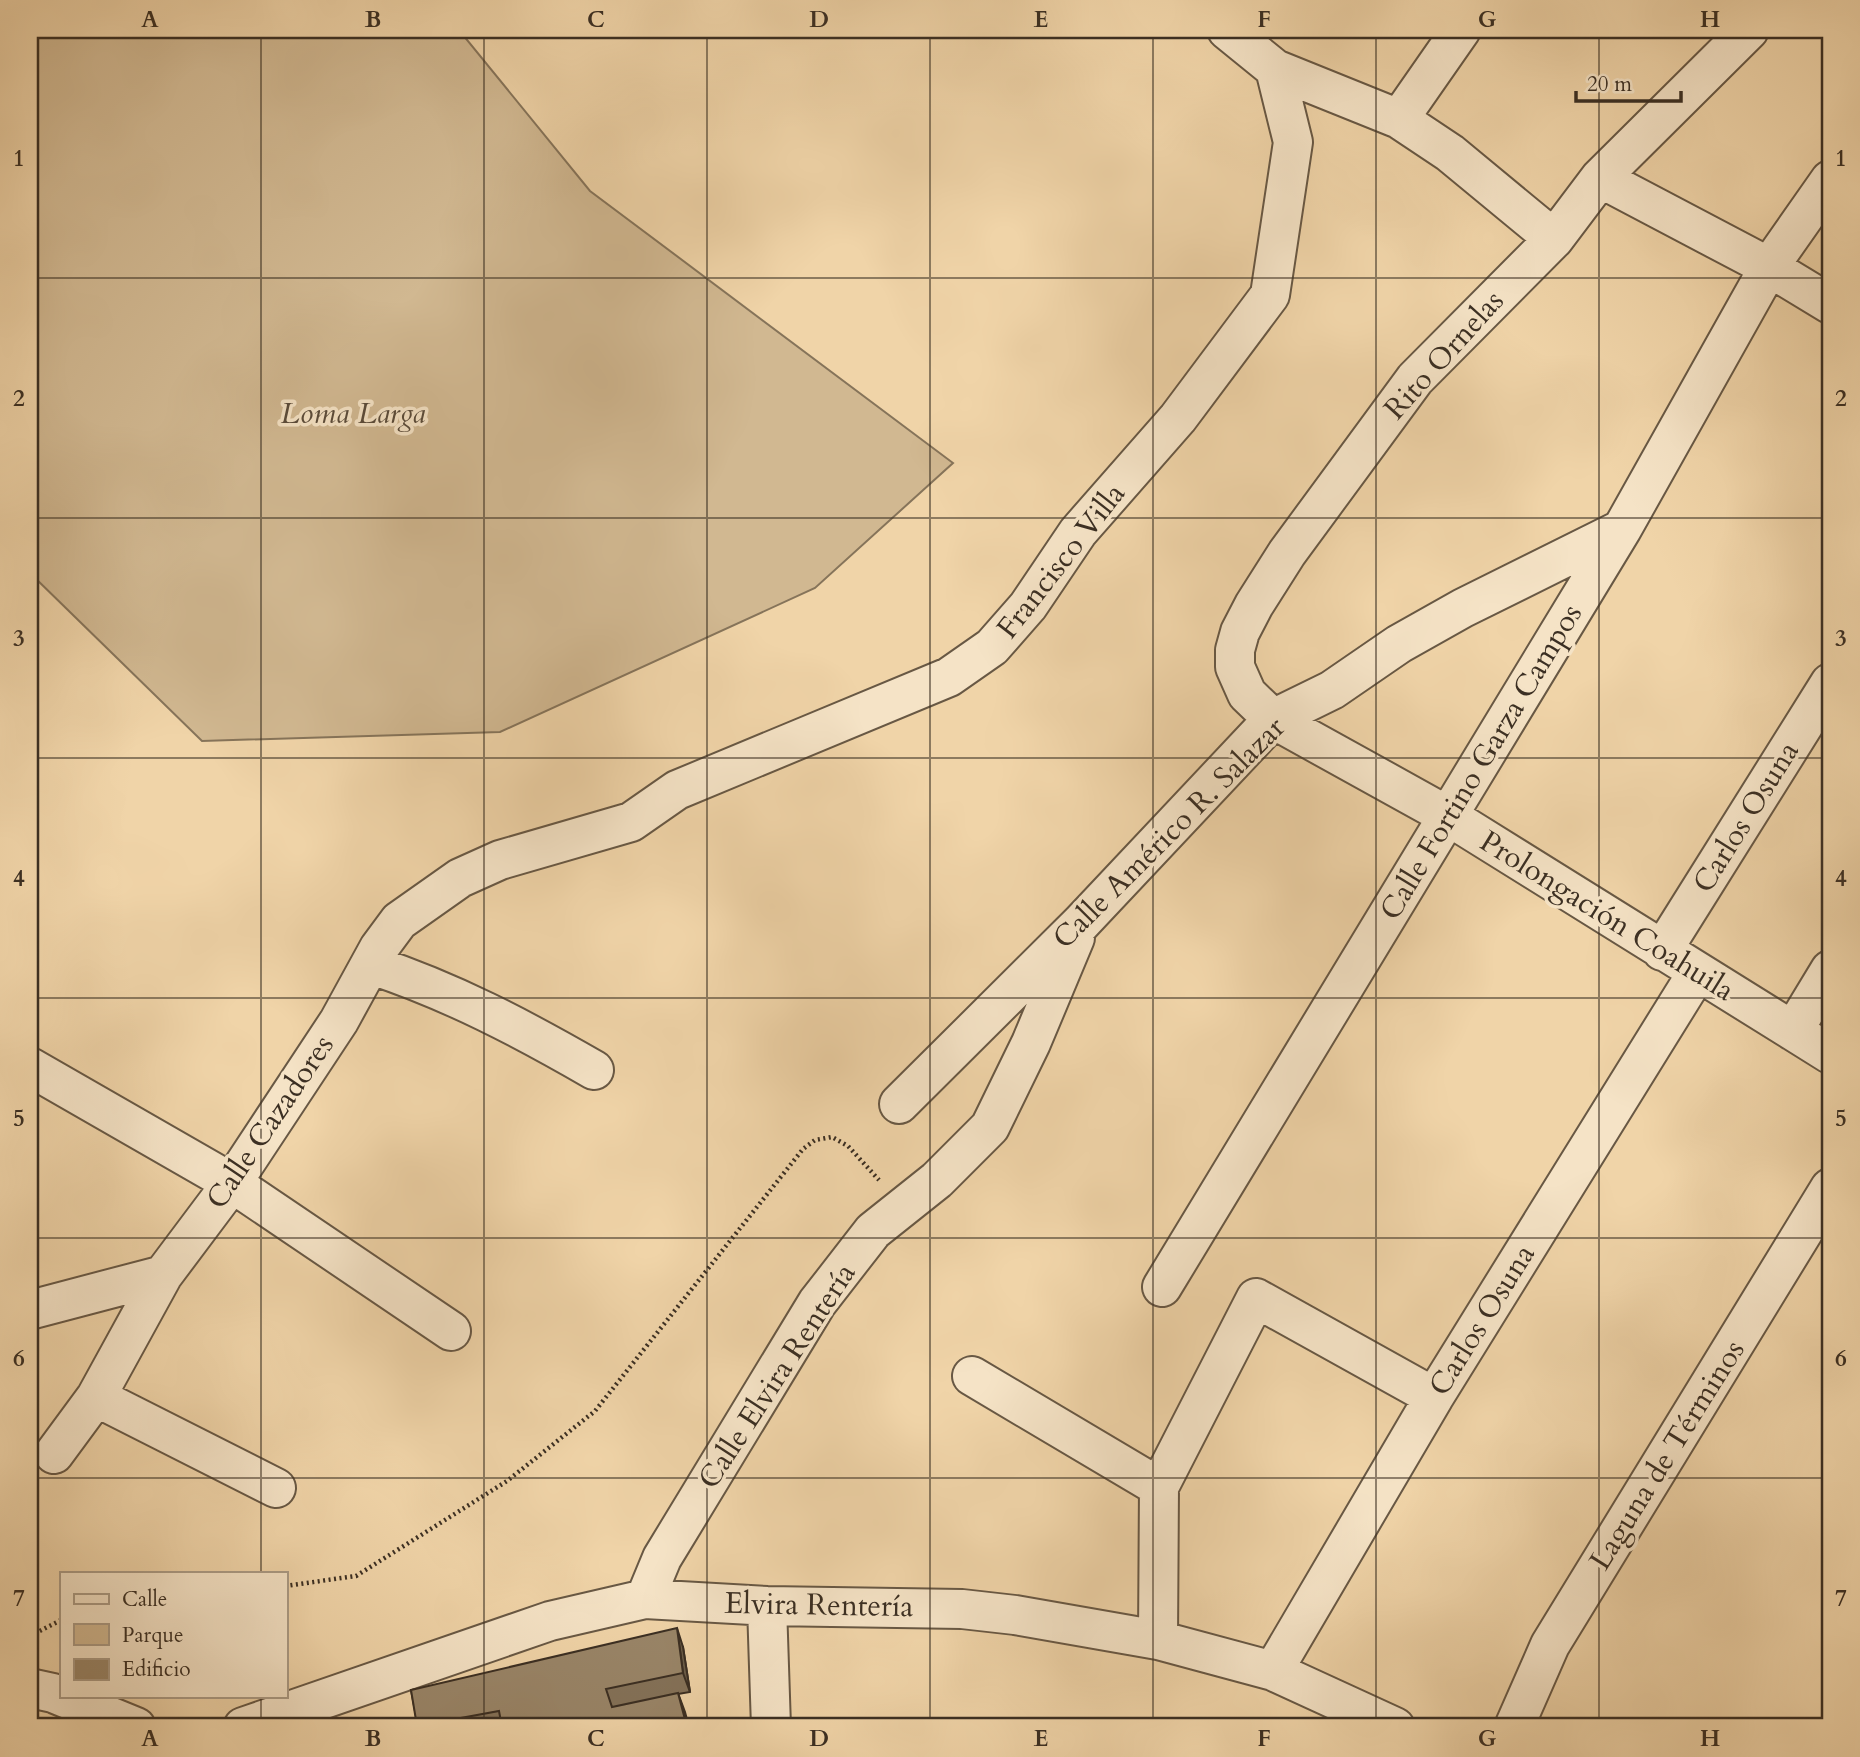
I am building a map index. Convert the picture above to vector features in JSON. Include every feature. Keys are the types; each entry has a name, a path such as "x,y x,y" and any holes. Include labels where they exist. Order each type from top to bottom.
{"street":[{"path":"1227,30 1275,69 1399,119 1450,153 1554,239"},
{"path":"1399,119 1461,30"},
{"name":"Rito Ornelas","path":"1273,719 1247,694 1236,667 1235,650 1240,632 1254,605 1287,553 1415,379 1554,239 1600,178 1749,30"},
{"name":"Francisco Villa","path":"372,965 379,948 399,921 460,878 500,860 631,822 677,790 949,677 992,648 1028,606 1078,532 1178,418 1269,295 1293,142 1275,69"},
{"path":"1600,178 1769,267 1830,304"},
{"name":"Calle Fortino Garza Campos","path":"1162,1287 1622,529 1769,267 1830,180"},
{"name":"Calle Américo R. Salazar","path":"899,1104 1081,923 1273,719 1332,690 1399,644 1463,608 1622,529"},
{"name":"Carlos Osuna","path":"1662,951 1830,683"},
{"name":"Prolongación Coahuila","path":"1273,719 1448,816 1830,1054"},
{"name":"Calle Elvira Rentería","path":"645,1599 662,1558 817,1303 873,1231 937,1180 990,1127 1031,1043 1081,923"},
{"path":"372,965 440,989 509,1021 594,1070"},
{"name":"Calle Cazadores","path":"54,1454 96,1397 163,1275 232,1183 372,965"},
{"path":"1793,1031 1830,971"},
{"name":"Carlos Osuna","path":"1273,1671 1434,1397 1697,973"},
{"path":"30,1067 232,1183 451,1331"},
{"name":"Laguna de Términos","path":"1514,1727 1550,1646 1830,1188"},
{"path":"30,1310 163,1275"},
{"path":"1158,1640 1159,1487 1256,1298 1434,1397"},
{"path":"972,1376 1159,1487"},
{"path":"96,1397 275,1488"},
{"name":"Elvira Rentería","path":"243,1727 550,1621 645,1599 767,1606 962,1609 1158,1640 1273,1671 1395,1727"},
{"path":"767,1606 771,1727"},
{"path":"30,1688 60,1696"},
{"path":"65,1698 136,1727"}],"path":[{"path":"287,1586 356,1576 507,1481 595,1411 803,1149 815,1140 832,1137 848,1146 903,1207"},
{"path":"30,1636 60,1621"}],"green space":[{"name":"Loma Larga","path":"30,30 459,30 590,191 953,463 815,588 500,732 202,741 30,573"}],"building":[{"path":"677,1628 683,1673 606,1689 612,1707 678,1693 687,1727 502,1727 499,1711 417,1726 411,1690"}]}
